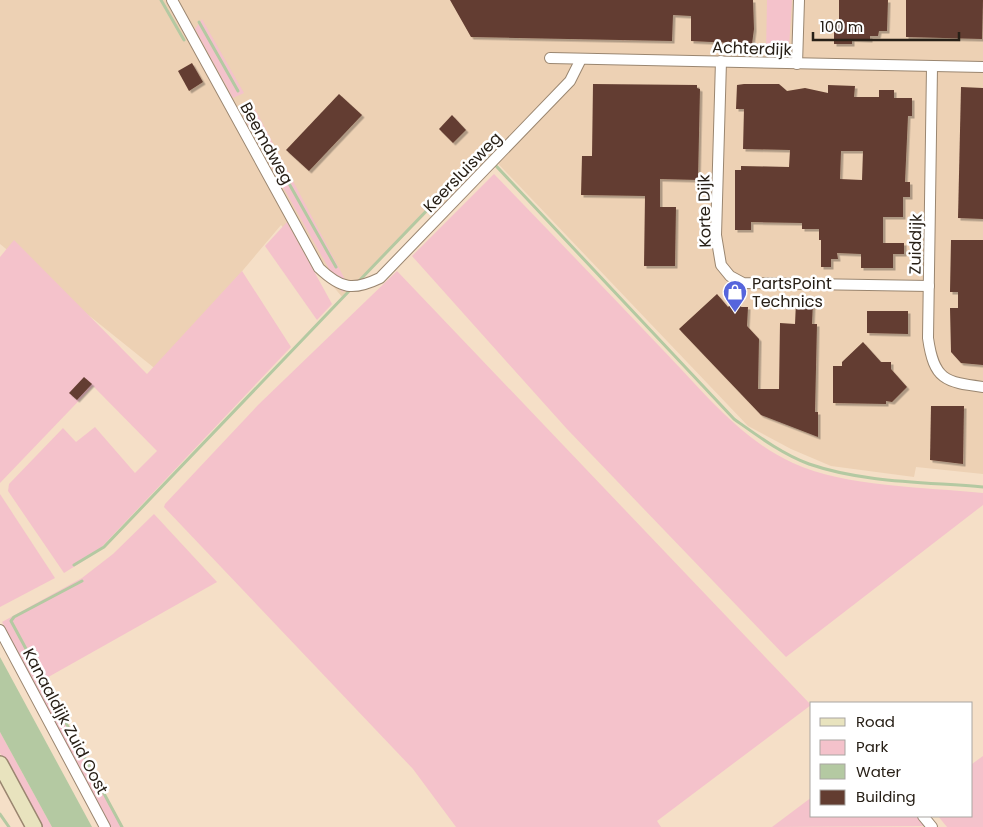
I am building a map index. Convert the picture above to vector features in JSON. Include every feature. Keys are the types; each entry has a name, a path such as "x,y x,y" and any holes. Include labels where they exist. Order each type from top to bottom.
{"main road":[{"path":"0,764 34,827"}],"street":[{"name":"Beemdweg","path":"172,0 319,268 330,278 350,287"},
{"path":"797,64 799,0"},
{"name":"Achterdijk","path":"550,58 983,68"},
{"name":"Keersluisweg","path":"350,287 365,285 380,278 570,81 581,59"},
{"name":"Korte Dijk","path":"721,62 716,235 721,265 730,276 743,283 929,286"},
{"name":"Zuiddijk","path":"932,67 928,338 930,357 940,374 952,383 983,387"},
{"name":"Kanaaldijk Zuid Oost","path":"0,630 105,827"},
{"path":"924,817 932,827"}],"shaded area":[{"path":"0,0 983,0 983,474 916,467 914,477 831,466 791,449 748,426 487,152 343,298 281,225 158,371 0,244"}],"green space":[{"path":"767,0 792,0 789,47 781,54 766,53"},
{"path":"202,19 244,93 233,98 195,29"},
{"path":"255,109 349,287 342,292 243,116"},
{"path":"494,174 707,397 756,441 793,463 814,471 836,477 886,485 983,493 983,505 786,657 567,429 412,256"},
{"path":"287,222 332,304 317,320 265,246"},
{"path":"14,240 147,374 242,271 291,347 96,553 64,573 8,491 9,484 63,428 76,442 95,427 135,473 157,451 93,386 0,483 0,257"},
{"path":"397,271 810,706 657,821 661,827 456,827 413,769 164,507 258,405"},
{"path":"0,494 55,578 0,607"},
{"path":"154,514 217,582 43,680 122,827 111,827 2,622 82,578 113,554"},
{"path":"0,732 52,827 40,827 0,753"},
{"path":"983,756 983,827 947,827 939,817 973,817 973,763"},
{"path":"810,798 810,817 918,817 926,826 772,827"}],"water":[{"path":"0,657 92,827 52,827 0,732"}],"building":[{"path":"450,0 753,0 754,29 752,44 691,41 691,16 673,15 672,41 471,37"},
{"path":"839,0 888,0 887,31 879,31 878,36 870,36 870,40 852,39 852,44 834,44 834,25 839,25"},
{"path":"906,0 983,0 982,39 906,37"},
{"path":"192,63 203,82 189,91 178,71"},
{"path":"593,84 697,85 697,88 700,89 698,180 660,179 660,207 676,207 675,266 644,266 645,196 581,195 582,156 592,156"},
{"path":"779,84 787,91 805,88 828,93 828,85 855,86 854,97 879,97 879,90 894,90 894,98 912,98 912,116 908,116 905,182 910,182 910,197 903,197 903,217 883,217 883,243 904,243 904,254 893,254 893,268 861,268 861,254 837,253 838,259 831,259 831,267 821,267 819,229 802,229 802,223 751,222 751,230 735,230 735,170 741,170 741,166 789,167 790,150 743,149 744,109 736,109 737,85","holes":["841,151 863,151 862,180 840,179"]},
{"path":"961,87 983,88 983,219 958,218"},
{"path":"339,94 362,115 309,171 286,150"},
{"path":"452,115 466,130 453,143 439,129"},
{"path":"951,240 983,240 983,365 961,363 951,352 950,308 958,308 958,292 950,292"},
{"path":"717,294 728,307 735,300 741,307 748,307 747,326 759,339 758,389 779,389 780,323 795,324 796,302 813,302 812,324 817,324 815,412 818,412 818,437 761,415 679,329"},
{"path":"867,311 908,311 908,334 867,333"},
{"path":"863,342 881,362 891,362 891,369 907,387 892,402 886,401 886,404 833,403 833,366 842,366 842,362"},
{"path":"84,377 92,384 77,400 69,393"},
{"path":"931,406 964,406 963,464 930,460"}],"waterway":[{"path":"161,0 184,40"},
{"path":"199,22 238,91"},
{"path":"251,116 336,267"},
{"path":"357,283 483,152 734,419 761,438 799,460 851,475 895,481 983,487"},
{"path":"74,565 104,547 351,289"},
{"path":"82,581 14,617 11,621 122,827"},
{"path":"0,814 9,827"}],"place":[{"name":"PartsPoint Technics","path":"735,313"}]}
